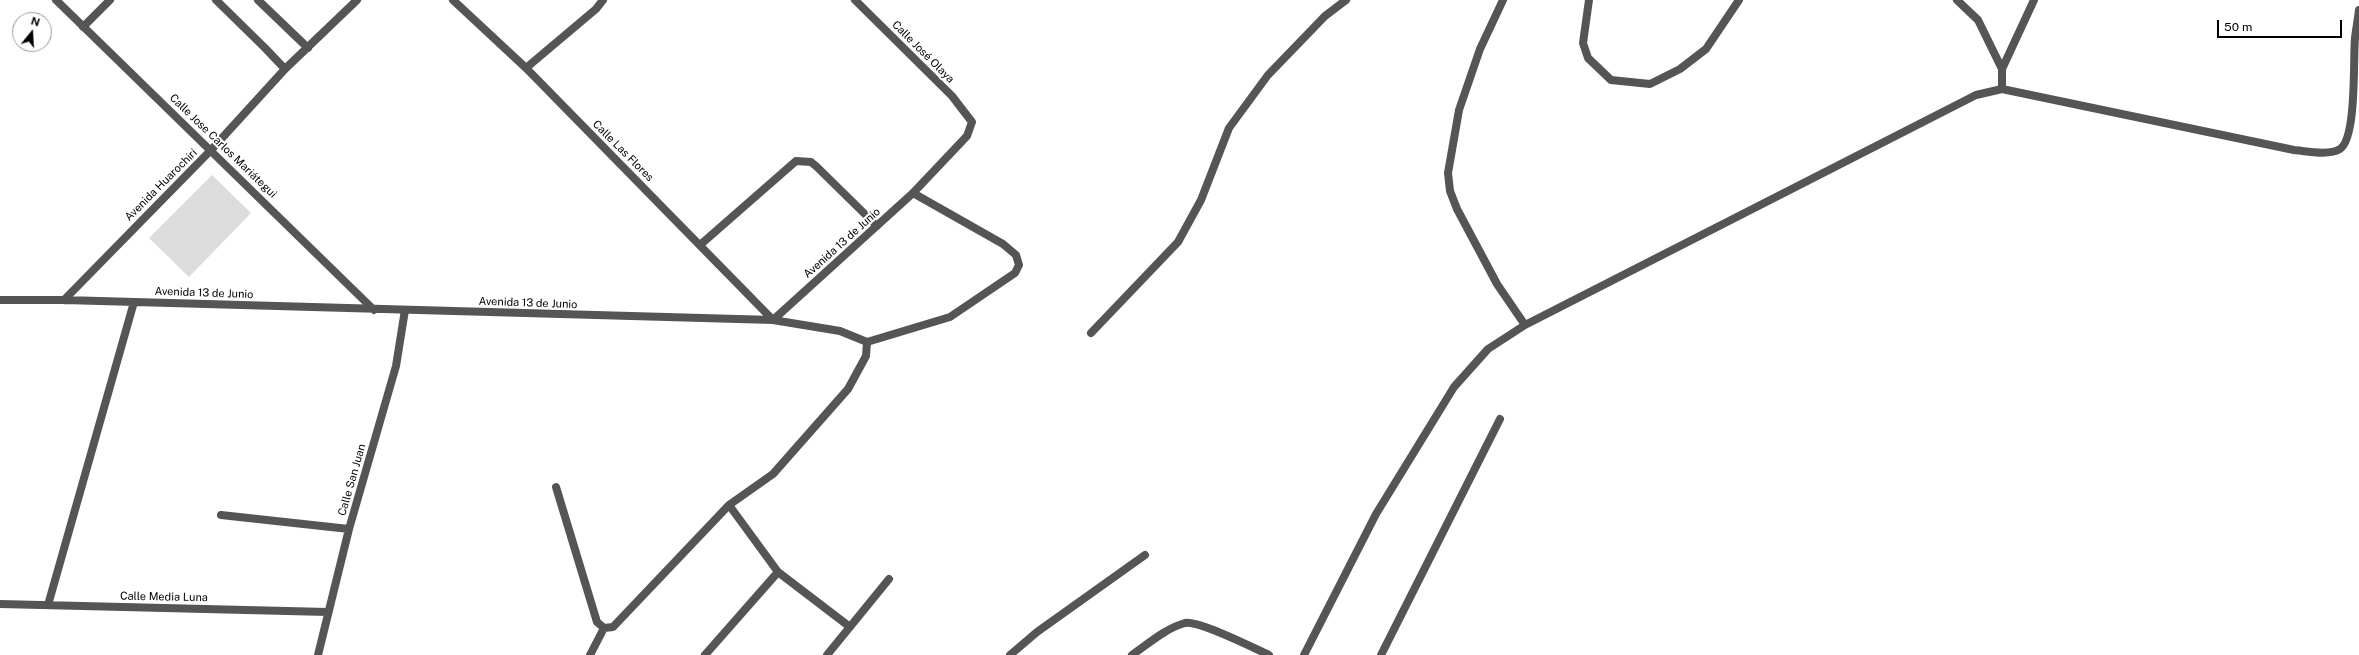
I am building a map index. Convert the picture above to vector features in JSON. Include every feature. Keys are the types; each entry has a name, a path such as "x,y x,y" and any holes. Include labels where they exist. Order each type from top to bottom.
{"street":[{"name":"Calle Jose Carlos Mariátegui","path":"56,0 212,150 374,310"},
{"path":"83,27 110,0"},
{"path":"216,0 266,48 285,69"},
{"path":"258,0 308,48"},
{"name":"Avenida Huarochirí","path":"64,300 212,150 285,69 357,0"},
{"name":"Calle Las Flores","path":"453,0 526,68 773,320"},
{"path":"526,68 596,9 603,0"},
{"name":"Calle José Olaya","path":"855,0 952,96 972,122"},
{"path":"1091,333 1178,242 1202,200 1229,128 1268,75 1325,16 1346,0"},
{"path":"1504,0 1480,49 1459,110 1448,173 1450,192 1457,209 1498,284 1525,325"},
{"path":"1589,0 1583,43 1588,58 1611,80 1650,84 1680,69 1706,49 1739,0"},
{"path":"1957,0 1978,20 2002,69"},
{"path":"2002,89 2002,69 2034,0"},
{"path":"1304,655 1376,514 1454,387 1488,349 1525,325 1976,94 2002,89 2294,150 2331,152 2339,150 2344,146 2348,135 2355,91 2355,37 2359,10"},
{"name":"Avenida 13 de Junio","path":"0,300 64,300 374,310 773,320 913,192 967,136 972,122"},
{"path":"700,245 796,161 804,160 817,167 877,226"},
{"path":"773,320 840,331 867,342 950,318 1016,273 1019,265 1016,255 1003,244 913,192"},
{"path":"48,605 134,302"},
{"name":"Calle San Juan","path":"318,655 349,529 396,366 405,310"},
{"path":"556,487 597,622 604,628 613,627 729,505 773,474 843,394 866,356 867,342"},
{"path":"1381,655 1500,419"},
{"path":"729,505 778,572 850,627"},
{"path":"221,515 349,529"},
{"path":"1010,655 1037,632 1145,555"},
{"path":"705,655 778,572"},
{"path":"827,655 889,579"},
{"name":"Calle Media Luna","path":"0,604 328,612"},
{"path":"1132,655 1175,627 1187,623 1202,626 1269,655"},
{"path":"590,655 604,628"}],"shaded area":[{"path":"212,175 251,213 189,277 149,238"}]}
